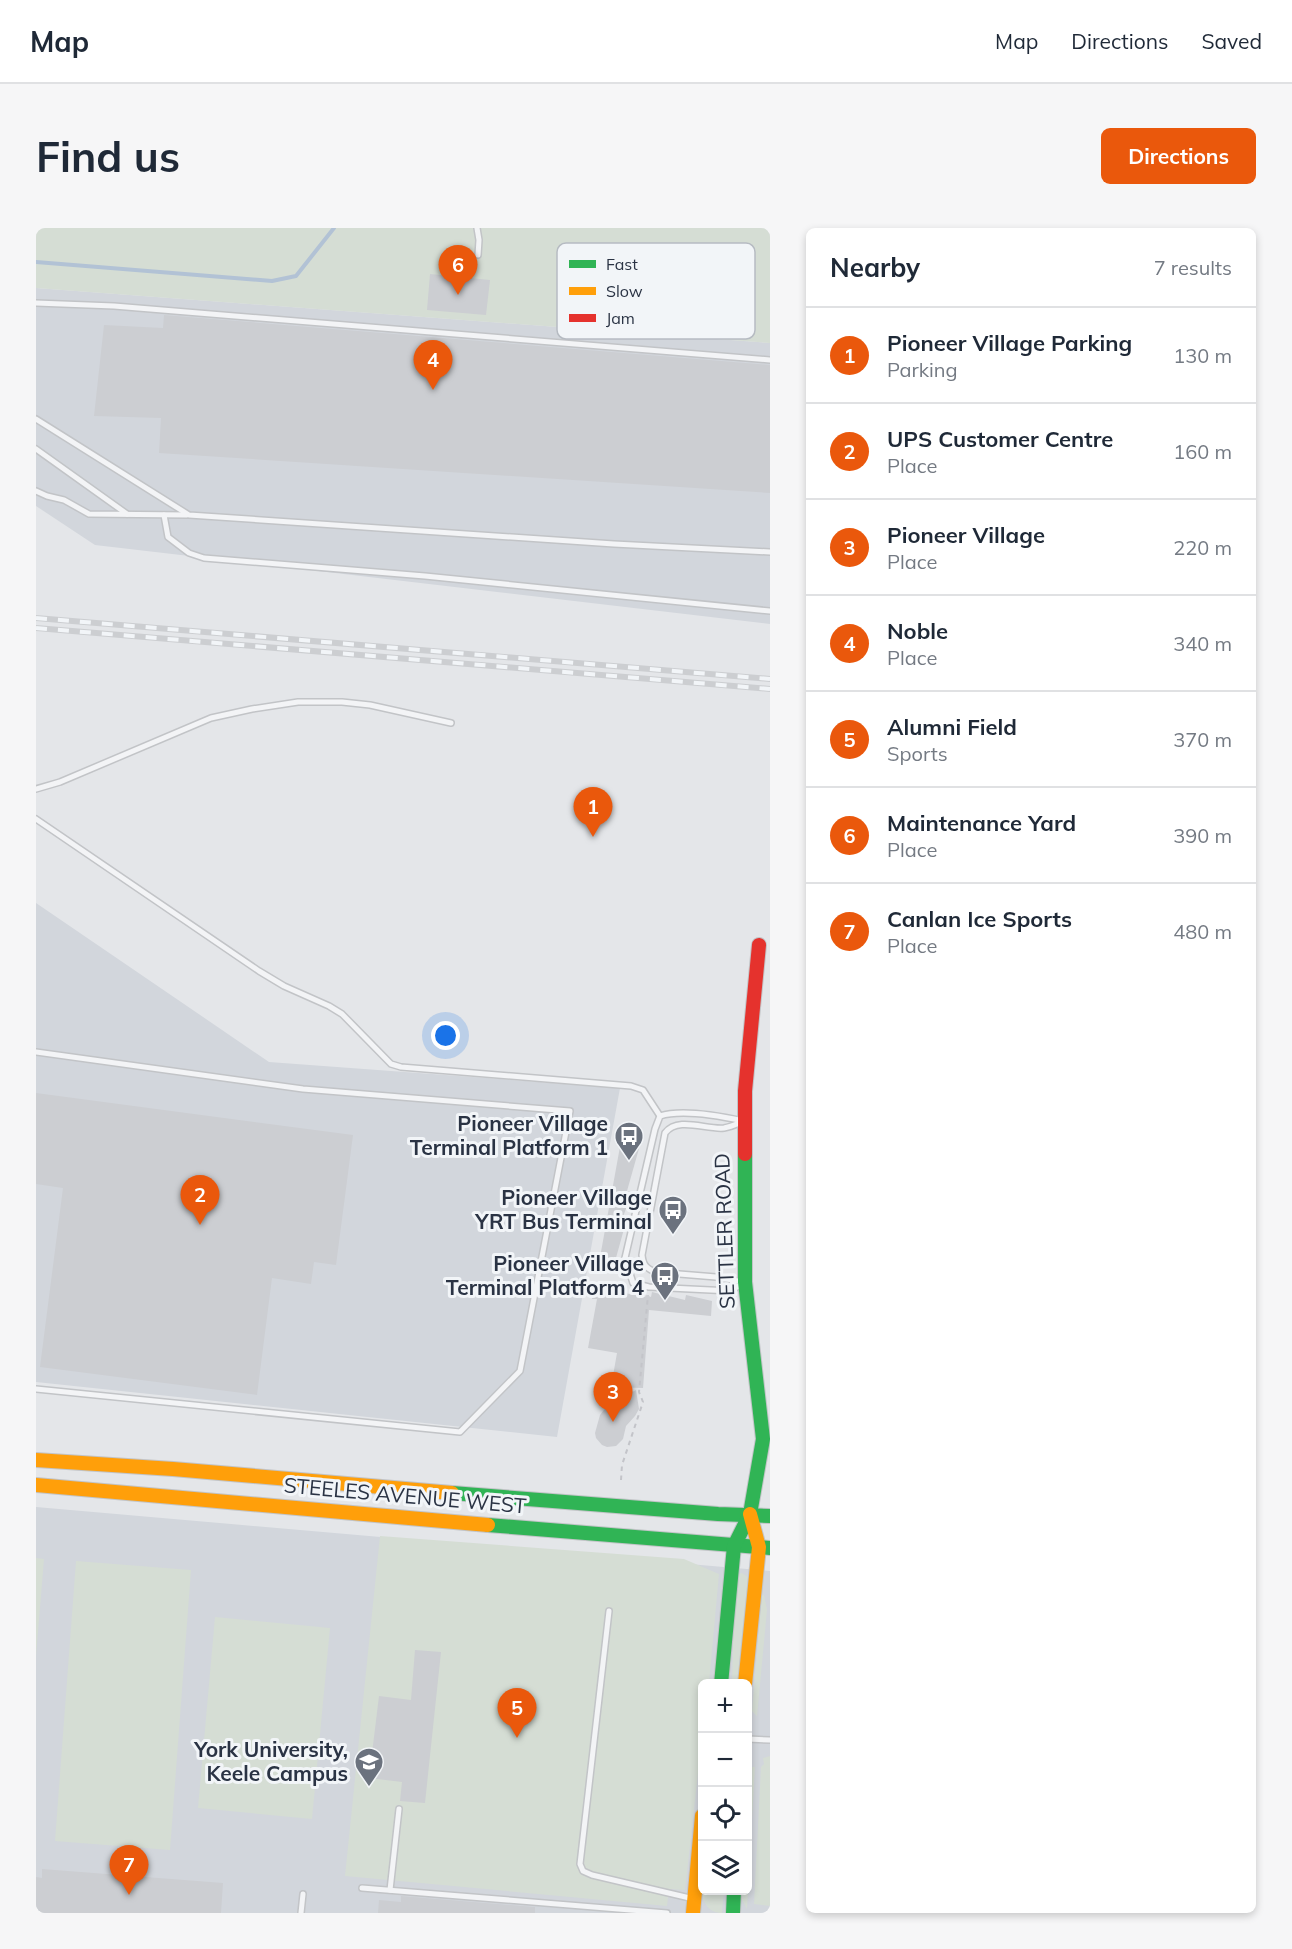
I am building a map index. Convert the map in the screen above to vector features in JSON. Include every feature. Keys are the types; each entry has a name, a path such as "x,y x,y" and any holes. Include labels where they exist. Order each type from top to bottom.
{"main road":[{"name":"SETTLER ROAD","path":"750,1514 763,1439 745,1282 744,1122 759,945"},
{"name":"STEELES AVENUE WEST","path":"36,1460 173,1469 354,1486 718,1514 770,1516"},
{"name":"STEELES AVENUE WEST","path":"36,1485 765,1548"},
{"path":"722,1679 734,1546 750,1514"},
{"path":"746,1679 765,1548 750,1514"},
{"path":"693,1906 700,1841"},
{"path":"733,1913 734,1895"}],"lane":[{"path":"477,228 478,255"},
{"path":"36,303 126,307 770,360"},
{"path":"36,419 189,515"},
{"path":"36,449 128,515"},
{"path":"36,491 64,500 89,514 189,515 614,544 770,552"},
{"path":"164,515 168,537 189,553 204,558 436,577 770,611"},
{"path":"36,789 60,782 212,718 252,709 298,702 342,702 370,705 452,723"},
{"path":"36,819 259,971 284,986 342,1014 391,1064 401,1067 631,1086 643,1090 660,1116"},
{"path":"36,1052 303,1089 570,1111 520,1371 460,1432 36,1389"},
{"path":"660,1116 672,1113 714,1116 744,1122"},
{"path":"660,1116 625,1258 633,1283 648,1287 731,1291 745,1282"},
{"path":"744,1122 723,1128 678,1125 668,1129 665,1133 642,1255 643,1264 655,1272 745,1282"},
{"path":"609,1611 580,1864 583,1872 693,1906"},
{"path":"752,1739 770,1740"},
{"path":"390,1890 399,1809"},
{"path":"362,1888 667,1913"},
{"path":"301,1913 303,1894"}],"path":[{"path":"621,1480 621,1465 643,1402 639,1392 648,1287"}],"shaded area":[{"path":"36,228 770,228 770,343 717,339 755,339 755,243 557,243 557,327 36,288"},
{"path":"36,288 557,327 557,339 717,339 770,343 770,624 95,545 36,506"},
{"path":"36,903 269,1062 620,1088 557,1437 36,1382"},
{"name":"York University, Keele Campus","path":"36,1507 770,1571 770,1913 36,1913"},
{"path":"380,1536 684,1559 719,1574 709,1679 698,1679 698,1773 685,1890 669,1889 667,1906 345,1876"},
{"path":"36,1558 44,1559 36,1656"},
{"path":"76,1561 191,1570 170,1850 55,1841"},
{"path":"742,1573 748,1577 739,1679 732,1679 734,1610 739,1574"},
{"path":"762,1595 764,1595 767,1610 757,1716 752,1711"},
{"path":"215,1617 330,1628 312,1819 198,1808"},
{"path":"770,1756 770,1906 754,1904 761,1767 764,1764 763,1758"},
{"path":"752,1767 755,1767 752,1820"},
{"path":"703,1895 724,1895 722,1913 710,1909"},
{"path":"741,1895 748,1895 747,1909"}],"building":[{"path":"430,274 490,280 486,315 427,310"},
{"path":"164,315 770,365 770,493 159,453 161,418 94,416 104,325 163,328"},
{"path":"36,1093 353,1135 336,1265 314,1262 311,1284 272,1278 257,1395 40,1367 63,1188 36,1184"},
{"path":"621,1141 640,1145 627,1191 632,1192 619,1228 624,1229 614,1265 599,1263"},
{"path":"594,1287 645,1297 646,1295 651,1297 652,1292 685,1300 686,1295 712,1301 711,1316 649,1310 643,1388 611,1387 617,1353 588,1348 597,1299 592,1299"},
{"path":"636,1390 639,1409 626,1426 623,1439 616,1446 602,1445 595,1433 600,1415 608,1405"},
{"path":"415,1650 441,1652 425,1803 400,1801 402,1782 369,1778 379,1696 411,1700"},
{"path":"42,1869 223,1883 221,1913 36,1913 36,1877 42,1878"},
{"path":"401,1896 535,1907 535,1913 378,1913 379,1900 401,1902"}],"waterway":[{"path":"36,262 272,281 296,276 334,228"}],"railway":[{"path":"36,618 770,679"},
{"path":"36,628 770,689"}],"traffic: fast":[{"path":"721,1679 734,1546 750,1514 763,1439 745,1282 745,1154"},
{"path":"452,1493 770,1516"},
{"path":"488,1525 770,1548"},
{"path":"733,1913 734,1895"}],"traffic: slow":[{"path":"36,1460 173,1469 452,1493"},
{"path":"36,1485 488,1525"},
{"path":"746,1679 759,1547 750,1514"},
{"path":"693,1913 700,1841"}],"traffic: jam":[{"path":"745,1154 745,1091 759,945"}],"place":[{"name":"Maintenance Yard","path":"458,295"},
{"name":"Noble","path":"433,390"},
{"name":"Pioneer Village Parking","path":"593,837"},
{"name":"Pioneer Village Terminal Platform 1","path":"629,1162"},
{"name":"UPS Customer Centre","path":"200,1225"},
{"name":"Pioneer Village YRT Bus Terminal","path":"673,1236"},
{"name":"Pioneer Village Terminal Platform 4","path":"665,1302"},
{"name":"Pioneer Village","path":"613,1422"},
{"name":"Alumni Field","path":"517,1738"},
{"name":"York University, Keele Campus","path":"369,1788"},
{"name":"Canlan Ice Sports","path":"129,1895"}]}
